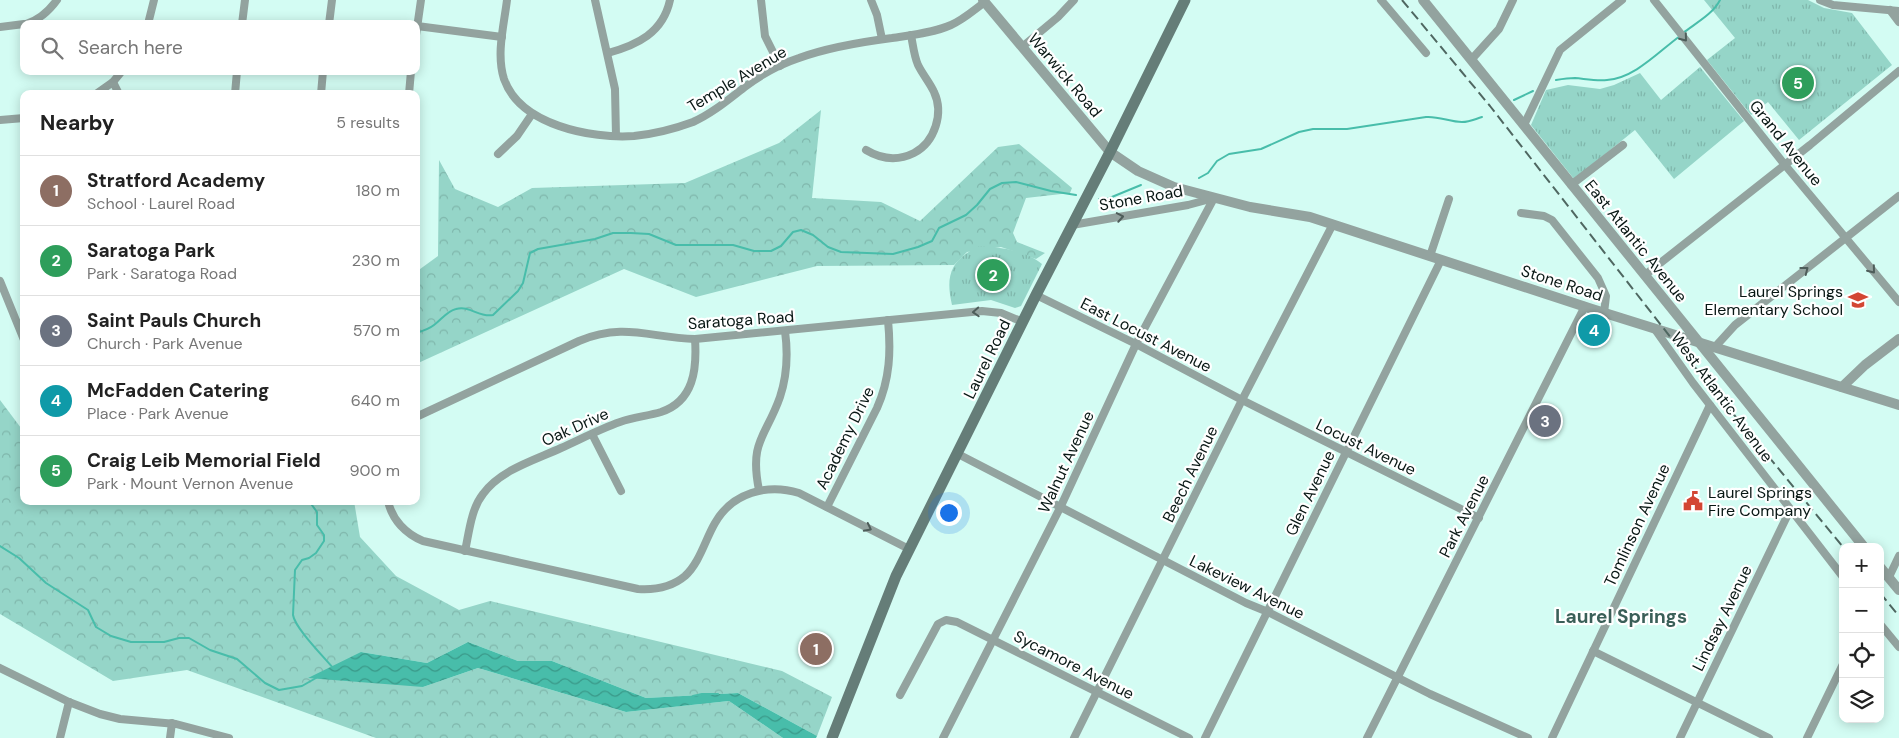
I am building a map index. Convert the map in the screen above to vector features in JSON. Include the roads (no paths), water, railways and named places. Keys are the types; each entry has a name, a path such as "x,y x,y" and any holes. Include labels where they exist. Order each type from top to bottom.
{"main road":[{"name":"Laurel Road","path":"832,738 894,580 1185,0"}],"street":[{"path":"36,20 46,13 57,0"},
{"path":"149,20 154,0"},
{"path":"242,20 245,0"},
{"path":"330,20 332,0"},
{"path":"418,20 420,0"},
{"name":"Temple Avenue","path":"507,0 501,58 504,78 513,97 532,114 571,129 616,136 635,136 660,132 691,122 712,112 747,85 780,66 827,50 950,26 984,1"},
{"path":"595,0 608,53 616,99 616,136"},
{"path":"608,53 630,46 651,35 662,21 670,0"},
{"path":"761,0 766,36 780,66"},
{"path":"871,0 882,39"},
{"path":"1022,47 1058,17 1074,0"},
{"path":"1381,0 1426,53"},
{"name":"East Atlantic Avenue","path":"1423,0 1861,543"},
{"path":"1471,60 1500,28 1513,0"},
{"path":"1524,125 1560,50 1622,0"},
{"name":"Grand Avenue","path":"1654,0 1785,165 1899,302"},
{"path":"1820,0 1833,5 1899,11"},
{"name":"Warwick Road","path":"984,1 1110,152 1129,165"},
{"path":"1890,10 1899,22"},
{"path":"0,27 20,25"},
{"path":"420,30 502,37"},
{"path":"866,150 878,156 892,158 909,155 924,145 936,126 938,105 934,92 918,63 911,35"},
{"path":"1645,275 1785,165 1899,71"},
{"path":"102,90 119,75"},
{"path":"235,90 237,75"},
{"path":"321,90 323,75"},
{"path":"409,90 411,75"},
{"path":"113,82 117,90"},
{"path":"498,154 518,136 532,114"},
{"path":"0,120 20,118"},
{"path":"924,145 930,152"},
{"path":"1571,185 1623,145"},
{"name":"Stone Road","path":"1129,165 1174,187 1250,207 1310,217 1604,313 1899,406"},
{"path":"1715,347 1735,325 1899,196"},
{"name":"Stone Road","path":"1072,225 1188,205 1214,198"},
{"name":"Walnut Avenue","path":"943,738 1060,508 1136,344 1214,198"},
{"path":"1430,256 1449,199"},
{"path":"1521,213 1544,216 1552,220 1598,278 1606,296 1604,313"},
{"name":"Beech Avenue","path":"1074,738 1242,400 1333,224"},
{"name":"Glen Avenue","path":"1205,738 1441,260"},
{"path":"0,281 20,330"},
{"name":"East Locust Avenue","path":"1036,295 1136,344 1242,400"},
{"name":"Park Avenue","path":"1367,738 1585,306"},
{"name":"Saratoga Road","path":"420,415 592,336 612,332 634,331 695,340 982,311 1001,313 1023,322"},
{"path":"1671,333 1678,315"},
{"name":"Academy Drive","path":"827,507 881,397 889,363 888,320"},
{"name":"West Atlantic Avenue","path":"1654,328 1710,405 1839,573"},
{"path":"760,490 756,469 756,454 759,440 782,390 787,361 785,331"},
{"path":"1842,387 1865,365 1899,339"},
{"name":"Oak Drive","path":"465,551 477,504 491,484 507,473 592,434 624,420 666,410 679,400 687,392 695,375 695,340"},
{"name":"Locust Avenue","path":"1242,400 1479,518"},
{"name":"Tomlinson Avenue","path":"1552,738 1710,405"},
{"path":"592,434 621,491"},
{"name":"Lakeview Avenue","path":"958,454 1246,603 1268,612 1397,678 1528,738"},
{"path":"390,505 394,517 409,534 429,543 631,588 655,589 673,584 687,574 697,561 714,525 723,512 741,498 760,490 775,488 792,491 909,549"},
{"name":"Lindsay Avenue","path":"1680,738 1790,510"},
{"path":"1888,577 1899,556"},
{"path":"1884,572 1899,590"},
{"name":"Sycamore Avenue","path":"900,695 938,624 946,620 957,622 1189,738"},
{"path":"1884,629 1899,647"},
{"path":"1593,651 1769,738"},
{"path":"0,668 69,702 100,714 120,719 172,724 229,738"},
{"path":"1807,738 1839,672"},
{"path":"60,738 69,702"},
{"path":"170,738 172,724"}],"water":[{"path":"468,642 518,661 552,661 646,698 738,693 817,736 816,738 783,738 729,701 626,712 478,668 423,687 308,678 361,652 427,663"}],"waterway":[{"path":"1683,33 1709,14 1720,0"},
{"path":"1556,80 1575,78 1603,80 1627,75 1680,36"},
{"path":"1514,100 1533,91"},
{"path":"1199,178 1208,173 1217,161 1229,154 1261,149 1299,132 1313,129 1347,129 1426,117 1462,122 1482,117"},
{"path":"420,332 430,328 456,309 461,308 483,315 493,315 518,291 523,283 530,253 538,249 595,239 613,233 649,234 676,245 733,245 754,251 771,251 781,246 793,232 801,230 813,235 828,247 841,252 893,254 932,241 939,228 966,215 990,189 1002,183 1016,182 1076,195"},
{"path":"1099,199 1107,199 1141,185"},
{"path":"312,505 317,512 317,525 324,535 324,541 316,553 302,560 295,570 293,615 304,634 333,668"},
{"path":"0,546 19,558 46,583 88,610 96,627 111,636 131,642 164,642 179,638 189,638 210,650 237,659 265,683 279,690 302,686 316,678"},
{"path":"693,696 718,694"}],"railway":[{"path":"1402,0 1490,106 1675,343 1840,543"},
{"path":"1884,598 1899,616"}],"place":[{"name":"Craig Leib Memorial Field","path":"1798,83"},
{"name":"Saratoga Park","path":"993,275"},
{"name":"Laurel Springs Elementary School","path":"1858,300"},
{"name":"McFadden Catering","path":"1594,330"},
{"name":"Saint Pauls Church","path":"1545,421"},
{"name":"Laurel Springs Fire Company","path":"1693,501"},
{"name":"Stratford Academy","path":"816,649"}],"district":[{"name":"Laurel Springs","path":"1621,616"}]}
